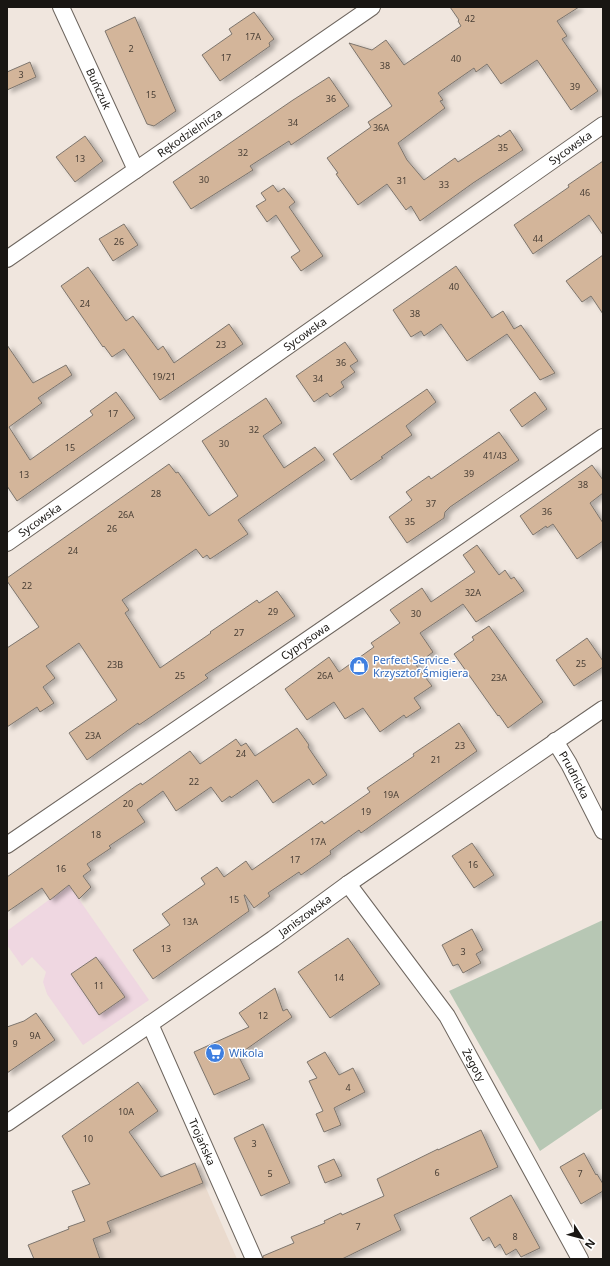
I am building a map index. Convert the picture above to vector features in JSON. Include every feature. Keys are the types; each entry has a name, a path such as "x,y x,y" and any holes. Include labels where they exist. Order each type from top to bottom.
{"street":[{"name":"Buńczuk","path":"61,7 136,170"},
{"name":"Rękodzielnicza","path":"7,259 372,7"},
{"name":"Sycowska","path":"7,543 603,125"},
{"name":"Cyprysowa","path":"7,845 603,437"},
{"name":"Janiszowska","path":"7,1123 273,939 348,884 603,709"},
{"name":"Prudnicka","path":"555,741 569,764 603,831"},
{"name":"Żegoty","path":"348,884 447,1016 580,1259"},
{"name":"Trojańska","path":"150,1024 254,1259"}],"shaded area":[{"path":"69,885 149,1000 83,1045 47,994 43,982 46,972 32,957 22,966 7,945 7,931"},
{"path":"195,1163 237,1259 40,1259 93,1239 80,1211"}],"green space":[{"path":"603,920 603,1108 540,1151 449,991"}],"building":[{"path":"450,7 579,7 557,21 567,36 562,39 598,91 571,110 537,60 501,84 487,64 476,72 474,68 438,93 443,100 440,101 445,108 398,143 407,160 424,180 455,158 458,162 499,135 500,137 510,130 523,150 473,183 420,221 411,206 406,210 387,184 358,205 336,174 338,173 327,158 371,127 368,122 392,106 349,43 372,50 386,40 404,65 461,26 458,21 459,20"},
{"path":"254,12 274,39 269,43 270,46 220,81 202,55 232,34 229,29"},
{"path":"135,17 176,111 154,126 147,124 105,31"},
{"path":"30,62 36,77 7,90 7,72"},
{"path":"329,77 349,106 291,145 289,141 250,166 253,170 191,209 173,182"},
{"path":"85,136 103,161 75,182 56,157"},
{"path":"603,161 603,235 589,215 533,254 514,225 569,187 568,185"},
{"path":"273,185 278,192 284,188 295,202 289,207 323,256 301,271 291,257 300,251 276,215 267,222 256,206 266,200 261,193"},
{"path":"124,224 138,245 113,261 99,239"},
{"path":"603,255 603,314 591,296 582,302 566,281"},
{"path":"456,266 492,318 503,311 514,329 521,325 555,373 540,380 507,334 467,361 441,324 424,336 421,331 411,337 393,310"},
{"path":"88,267 126,321 133,316 158,350 163,346 174,363 229,324 243,344 160,400 124,349 112,357 104,346 103,347 61,286"},
{"path":"345,342 358,361 350,366 355,372 341,382 344,387 330,397 327,393 314,402 296,376"},
{"path":"7,345 33,383 66,365 72,375 38,398 42,403 9,427 30,460 93,415 90,411 116,392 135,418 17,501 7,486"},
{"path":"427,389 436,402 406,426 412,435 381,457 383,458 351,480 333,454"},
{"path":"535,392 547,409 522,427 510,410"},
{"path":"266,398 282,423 263,436 284,468 315,447 325,460 238,520 248,534 210,559 207,555 203,558 196,549 122,600 129,610 125,613 160,668 257,600 259,603 277,591 295,616 205,675 208,678 139,725 138,723 87,760 69,733 117,700 79,643 46,666 55,678 43,687 54,703 40,712 37,707 7,727 7,648 39,627 7,581 7,578 169,464 176,473 178,472 209,516 238,496 202,441"},
{"path":"499,432 519,460 450,507 445,512 444,518 407,543 389,517 412,500 406,492 429,476 431,479"},
{"path":"592,465 603,480 603,493 590,503 603,523 603,541 577,559 553,524 547,528 546,526 533,535 520,516"},
{"path":"477,545 499,575 505,570 511,579 514,577 524,591 476,622 463,604 420,633 433,652 416,665 432,686 414,698 421,708 406,718 404,715 380,732 363,708 345,719 334,702 307,720 285,689 329,657 339,672 374,647 371,643 400,623 390,610 422,588 431,602 475,572 463,555"},
{"path":"489,626 543,702 508,728 454,654 474,640 472,637"},
{"path":"587,638 603,661 603,667 574,686 556,660"},
{"path":"459,723 477,751 361,833 359,830 330,851 331,854 301,875 299,872 268,893 270,896 254,908 244,895 249,911 153,979 133,950 170,925 162,914 205,884 201,878 217,867 224,877 246,861 252,870 322,821 324,824 370,792 367,788 414,756 413,754"},
{"path":"297,728 327,775 313,785 309,779 273,803 257,780 231,798 230,796 222,802 211,787 176,811 163,791 137,810 145,822 109,846 111,848 87,864 91,870 83,876 91,887 79,899 69,885 50,900 42,888 7,912 7,877 136,786 141,783 142,785 190,751 200,764 236,739 241,746 246,743 255,756"},
{"path":"472,843 494,875 474,888 452,856"},
{"path":"472,929 483,950 476,954 481,963 463,973 458,964 453,966 442,945"},
{"path":"348,938 380,984 330,1018 298,972"},
{"path":"96,957 125,997 99,1015 71,974"},
{"path":"275,988 283,1011 287,1009 292,1017 238,1055 250,1079 214,1095 194,1052 249,1027 239,1013"},
{"path":"36,1013 55,1040 7,1073 7,1027 24,1021"},
{"path":"325,1052 339,1075 353,1068 365,1092 334,1108 341,1125 324,1132 316,1114 323,1111 309,1081 317,1078 307,1062"},
{"path":"138,1082 158,1111 129,1132 161,1177 195,1163 203,1183 107,1222 111,1232 93,1239 100,1259 34,1259 28,1245 85,1221 72,1191 90,1184 62,1136"},
{"path":"263,1124 290,1183 261,1196 234,1138"},
{"path":"481,1130 498,1167 394,1215 401,1230 342,1259 263,1259 263,1256 294,1243 291,1237 325,1223 324,1221 341,1213 342,1215 384,1196 377,1179"},
{"path":"584,1153 596,1175 597,1174 603,1184 603,1191 581,1204 560,1167"},
{"path":"334,1159 342,1176 325,1183 318,1166"},
{"path":"511,1195 540,1248 521,1257 516,1249 506,1255 500,1244 495,1248 489,1237 483,1241 470,1218"}],"place":[{"name":"Perfect Service - Krzysztof Śmigiera","path":"359,666"},
{"name":"Wikola","path":"215,1053"}]}
